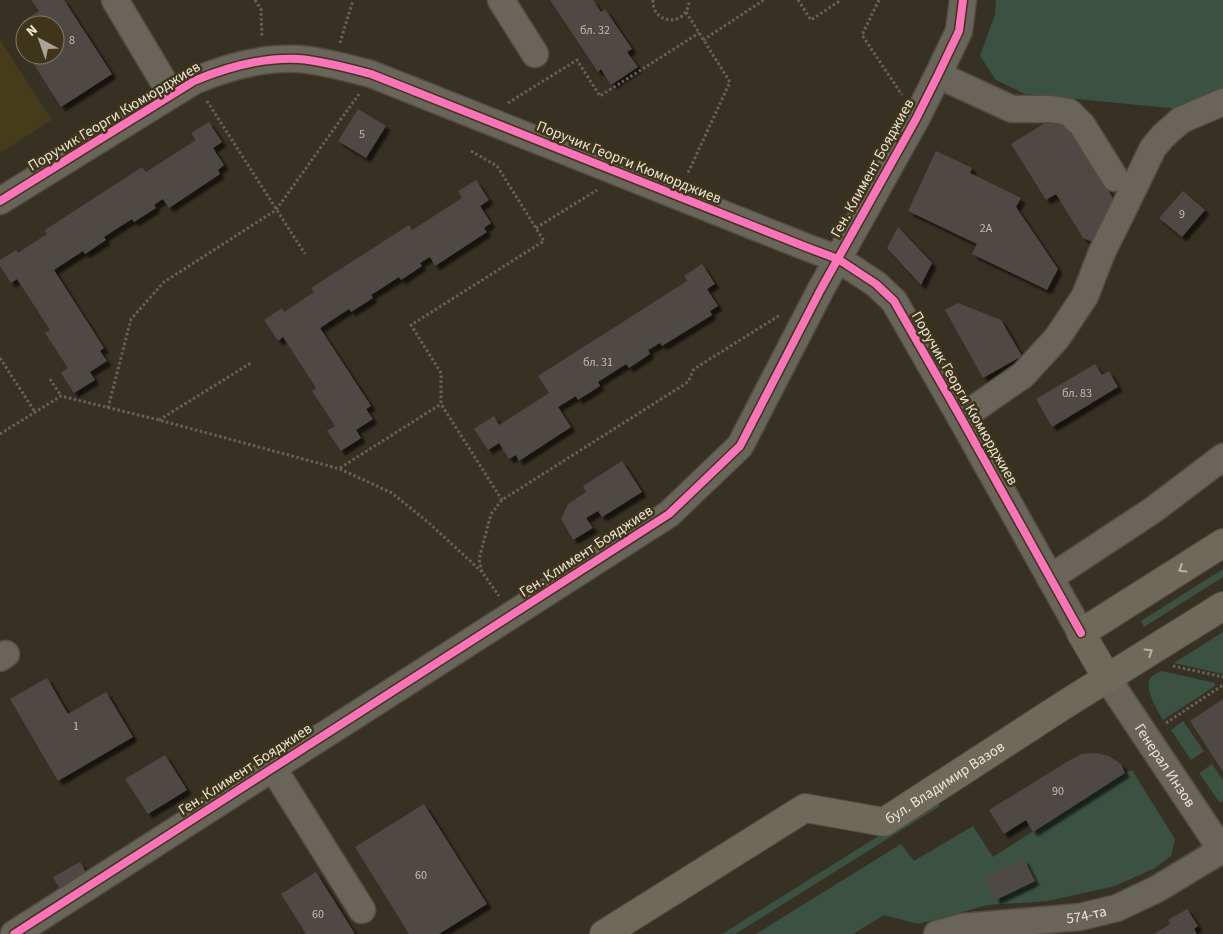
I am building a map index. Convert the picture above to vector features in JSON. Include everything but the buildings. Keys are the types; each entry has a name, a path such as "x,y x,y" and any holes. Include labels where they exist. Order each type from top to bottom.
{"main road":[{"path":"1081,634 1223,543"},
{"name":"бул. Владимир Вазов","path":"604,934 805,808 884,822 1107,678 1223,606"},
{"name":"Поручик Георги Кюмюрджиев","path":"1081,634 1107,678"}],"street":[{"path":"115,0 171,94"},
{"path":"501,0 535,54"},
{"name":"Ген. Климент Бояджиев","path":"14,934 669,514 740,446 838,259 916,119 959,31 964,0"},
{"name":"Поручик Георги Кюмюрджиев","path":"0,201 194,81 223,69 264,60 299,59 371,74 838,259 876,284 894,301 1081,634"},
{"path":"938,75 1012,109 1051,108 1069,112 1082,125 1115,178"},
{"path":"961,418 1023,375 1057,338 1085,296 1102,252 1153,148 1181,120 1223,102"},
{"path":"1050,578 1153,510 1223,457"},
{"name":"Генерал Инзов","path":"1107,678 1223,850"},
{"path":"273,768 362,910"},
{"name":"574-та","path":"937,934 962,927 1080,917 1117,908 1157,889 1223,850"}],"path":[{"path":"255,0 261,9 264,60"},
{"path":"333,65 353,0"},
{"path":"653,0 655,11 660,17 667,20 681,17 689,6 689,0"},
{"path":"703,40 764,0"},
{"path":"798,0 811,20 840,0"},
{"path":"879,0 862,35 899,90"},
{"path":"677,196 730,82 686,12"},
{"path":"482,119 577,60 600,96 699,33"},
{"path":"108,408 131,319 164,282 276,210 352,105 371,74"},
{"path":"194,81 305,254"},
{"path":"470,151 497,166 544,241 411,325 441,373 441,404 502,500"},
{"path":"536,228 622,174"},
{"path":"482,572 479,560 491,514 502,500 688,382 694,369 782,314"},
{"path":"0,358 34,412"},
{"path":"159,420 252,362"},
{"path":"50,379 61,396 159,420 340,469 392,493 482,572 512,614"},
{"path":"0,434 61,396"},
{"path":"340,469 441,404"},
{"path":"1165,664 1223,677"},
{"path":"1161,726 1223,685"}],"shaded area":[{"path":"0,40 52,120 0,153"}],"green space":[{"path":"996,0 1223,0 1223,88 1180,109 1025,94 996,80 980,56 995,15"},
{"path":"1223,569 1223,577 1144,627 1141,621"},
{"path":"1223,632 1223,674 1174,663"},
{"path":"1162,671 1215,683 1215,686 1163,720 1152,699 1149,687 1151,677"},
{"path":"1183,721 1204,751 1191,760 1171,730"},
{"path":"1212,764 1223,780 1223,800 1220,803 1199,773"},
{"path":"1132,770 1175,839 1171,856 1155,868 1115,886 1048,901 988,905 918,924 884,915 853,934 756,934 901,844 914,861 973,826 993,857"},
{"path":"936,800 940,806 735,934 722,934"}],"cycle path":[{"path":"14,934 669,514 740,446 821,289 916,119 959,31 963,0"},
{"path":"0,201 194,81 219,71 259,61 299,59 326,63 371,74 838,259 876,284 894,301 1081,633"}]}
